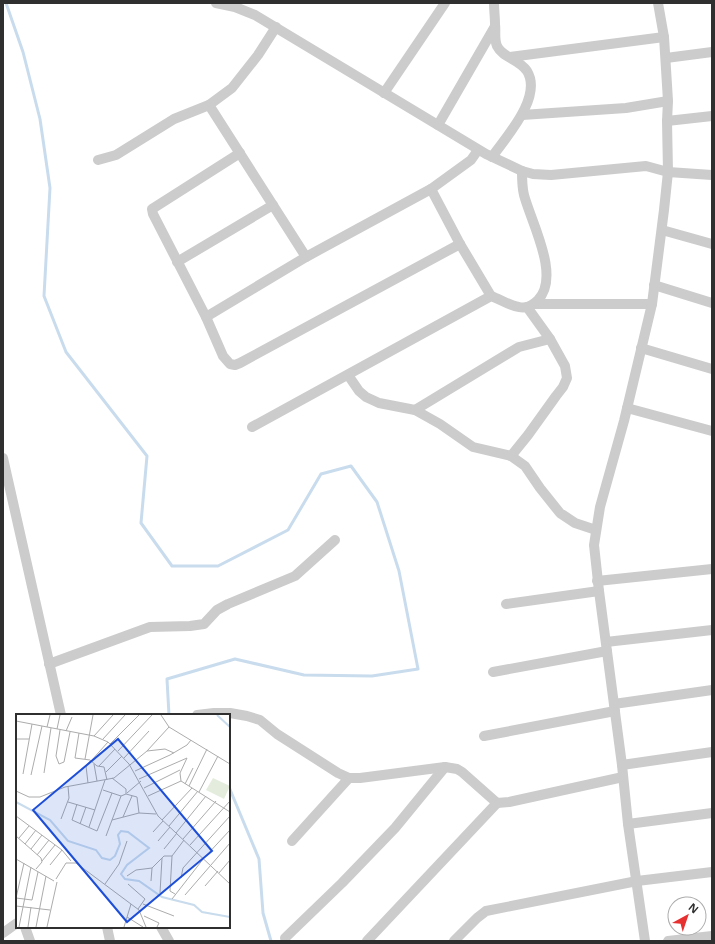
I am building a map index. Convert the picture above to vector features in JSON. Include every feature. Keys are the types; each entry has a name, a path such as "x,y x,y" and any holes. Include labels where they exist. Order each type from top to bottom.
{"street":[{"path":"216,3 255,15 478,150 522,171 533,174 551,175 646,166 668,172 712,175"},
{"path":"384,93 445,3"},
{"path":"492,157 522,115 529,99 530,80 527,71 520,64 503,54 498,47 495,40 496,26 494,3"},
{"path":"645,941 628,824 594,545 600,507 627,408 652,304 662,230 668,172 668,101 664,37 658,3"},
{"path":"438,125 496,26"},
{"path":"98,160 116,155 174,118 209,105 232,88 258,55 276,27"},
{"path":"510,57 664,37"},
{"path":"666,58 712,52"},
{"path":"522,115 626,108 668,101"},
{"path":"209,105 306,257"},
{"path":"667,121 712,116"},
{"path":"206,317 306,257 431,189 471,160 478,150"},
{"path":"240,153 152,208 153,214 206,317 223,356 230,364 235,365 460,244"},
{"path":"522,171 524,196 545,262 547,281 544,294 531,306"},
{"path":"431,189 460,244 491,296 519,308 531,306 652,304"},
{"path":"178,262 273,206"},
{"path":"662,230 712,244"},
{"path":"654,285 712,303"},
{"path":"252,427 348,376 491,296"},
{"path":"511,456 563,387 567,378 565,366 531,306"},
{"path":"415,410 519,347 550,339"},
{"path":"641,348 712,369"},
{"path":"348,376 359,391 366,397 378,402 415,410 440,424 473,447 511,456 525,466 560,513 575,523 596,530"},
{"path":"627,408 712,431"},
{"path":"3,458 61,714"},
{"path":"50,664 150,627 190,626 204,624 217,610 228,604 295,576 335,540"},
{"path":"506,604 598,586 712,569"},
{"path":"493,672 606,647 712,630"},
{"path":"484,736 614,708 712,690"},
{"path":"206,714 230,714 247,716 260,720 277,734 313,758 349,778 360,778 446,767 457,769 498,803"},
{"path":"622,765 712,752"},
{"path":"285,938 342,883 395,828 446,767"},
{"path":"367,941 498,803 623,777"},
{"path":"292,841 349,778"},
{"path":"628,824 712,813"},
{"path":"454,941 486,911 637,881 712,872"},
{"path":"3,933 16,924"},
{"path":"25,928 30,941"},
{"path":"107,928 110,941"},
{"path":"161,928 169,941"},
{"path":"668,941 712,936"}],"waterway":[{"path":"6,3 23,52 40,119 50,188 44,296 66,352 147,456 141,523 172,566 218,566 288,530 321,474 351,466 377,502 399,571 418,669 372,676 304,675 235,659 167,679 169,714"},
{"path":"230,789 259,859 263,913 271,941"}]}
